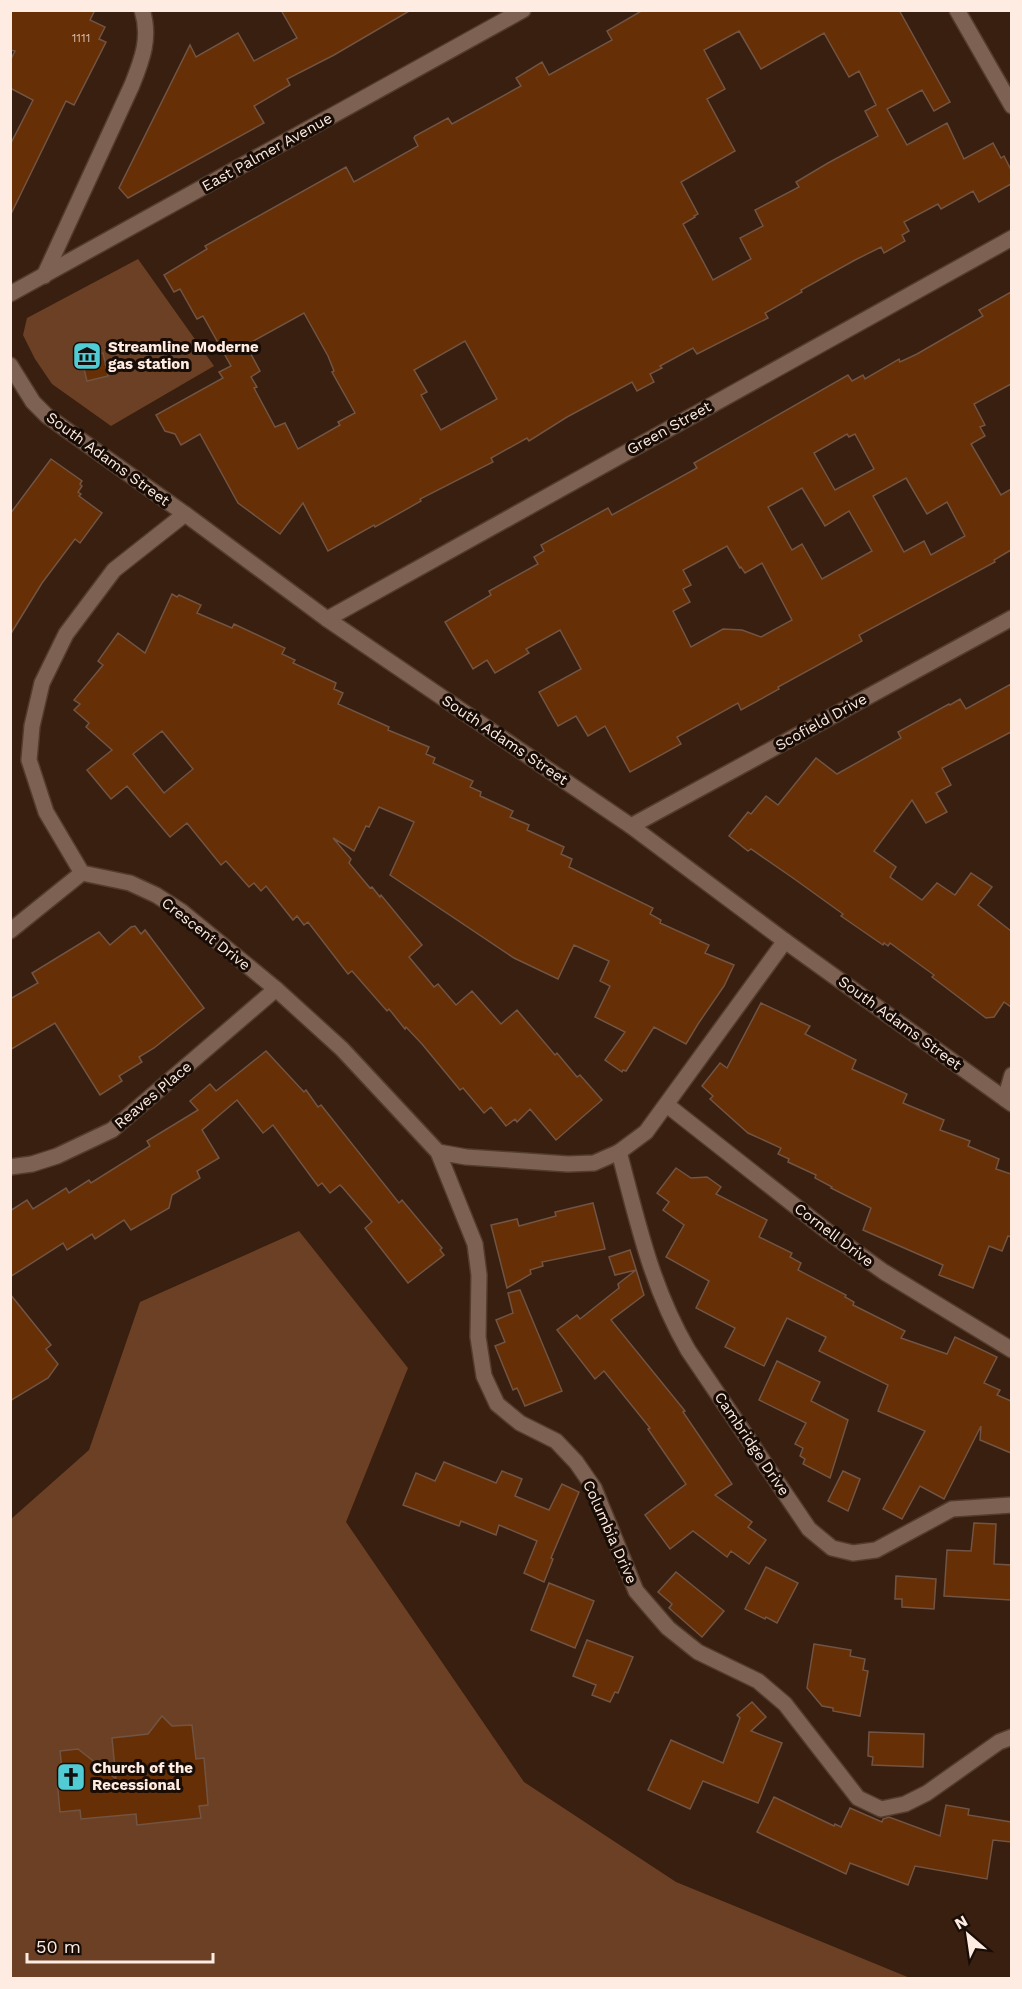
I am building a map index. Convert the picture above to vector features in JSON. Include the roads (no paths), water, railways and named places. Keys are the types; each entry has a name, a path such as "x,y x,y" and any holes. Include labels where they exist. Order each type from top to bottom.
{"street":[{"path":"44,276 136,75 146,44 142,10"},
{"name":"East Palmer Avenue","path":"10,294 523,10"},
{"path":"957,10 1011,106"},
{"name":"Green Street","path":"327,619 1011,238"},
{"name":"South Adams Street","path":"10,365 23,388 47,416 327,619 631,826 785,941 1008,1102"},
{"path":"10,931 82,873 46,812 29,760 32,726 42,683 66,634 114,570 185,514"},
{"name":"Scofield Drive","path":"631,826 1011,618"},
{"name":"Crescent Drive","path":"82,873 130,883 156,895 181,911 276,989 342,1049 438,1152"},
{"path":"438,1152 466,1157 568,1164 594,1163 619,1152 646,1132 785,941"},
{"name":"Reaves Place","path":"10,1167 32,1164 57,1156 112,1130 276,989"},
{"path":"1008,1102 1011,1075"},
{"name":"Cornell Drive","path":"667,1105 827,1231 884,1272 1011,1350"},
{"name":"Columbia Drive","path":"438,1152 475,1244 479,1275 478,1336 484,1376 488,1386 497,1404 520,1423 556,1441 576,1462 594,1488 636,1591 668,1628 698,1652 758,1681 785,1704 858,1798 881,1809 905,1804 927,1793 999,1742 1011,1737"},
{"name":"Cambridge Drive","path":"619,1152 654,1281 670,1320 809,1529 832,1548 853,1554 876,1550 952,1509 1011,1505"}],"place":[{"name":"Streamline Moderne gas station","path":"87,356"},
{"name":"Church of the Recessional","path":"71,1777"}]}
